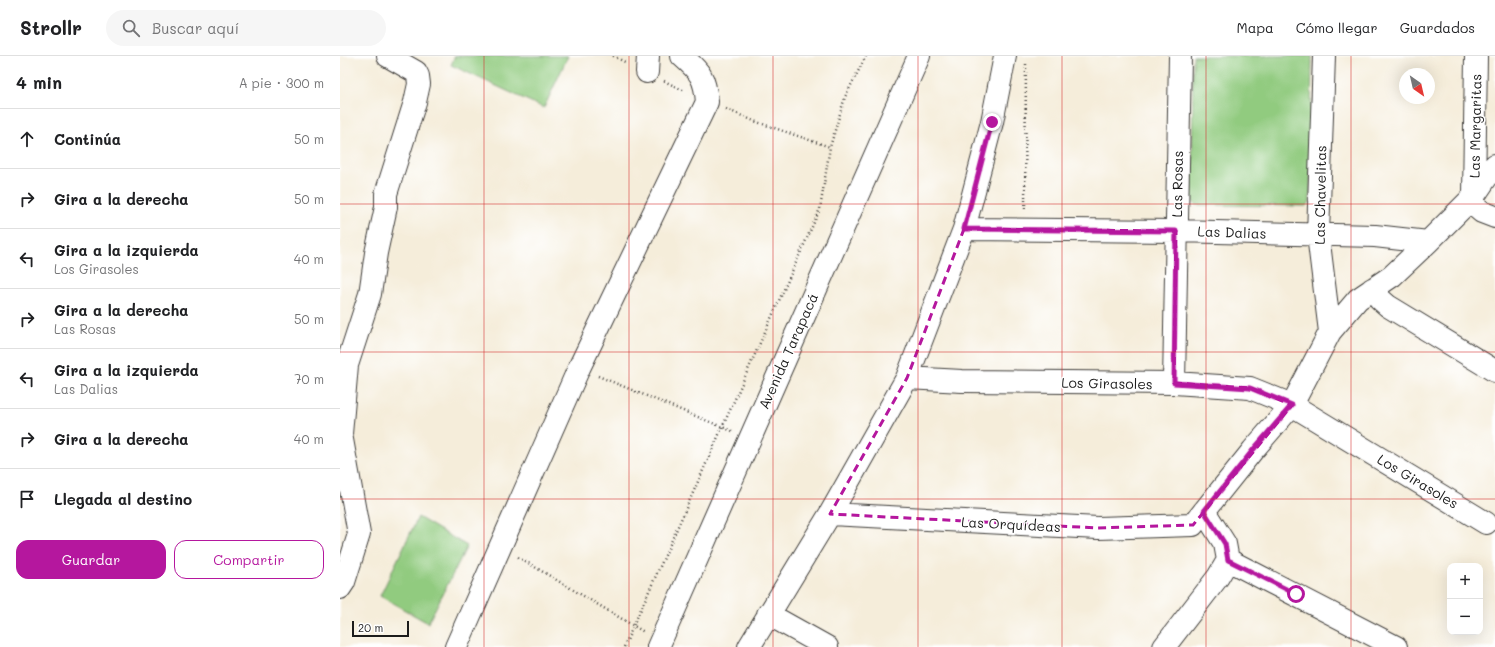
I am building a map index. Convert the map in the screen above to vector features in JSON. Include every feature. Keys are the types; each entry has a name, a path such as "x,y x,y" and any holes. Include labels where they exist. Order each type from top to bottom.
{"street":[{"path":"340,588 344,582 359,534 341,434 347,365 370,294 376,253 386,206 386,194 415,102 419,84 416,72 388,56"},
{"path":"456,647 579,368 707,102 703,79 697,70 682,56"},
{"name":"Avenida Tarapacá","path":"659,644 919,56"},
{"path":"749,647 830,514 907,378 964,229 992,122 1005,56"},
{"name":"Las Rosas","path":"1174,383 1180,56"},
{"name":"Las Chavelitas","path":"1324,56 1318,235 1330,332"},
{"name":"Las Margaritas","path":"1471,198 1476,56"},
{"path":"1164,647 1218,577 1228,560 1225,544 1198,518 1253,450 1292,405 1330,332 1358,299 1392,276 1428,242 1471,198 1495,166"},
{"path":"1471,198 1482,212 1495,217"},
{"name":"Las Dalias","path":"964,229 1176,231 1375,236 1428,242"},
{"path":"1372,289 1388,306 1495,371"},
{"name":"Los Girasoles","path":"907,378 962,381 1174,383 1250,388 1292,405 1486,523"},
{"name":"Las Orquídeas","path":"830,514 1098,528 1198,518"},
{"path":"1228,560 1396,647"},
{"path":"768,614 827,647"}],"path":[{"path":"624,647 632,626 820,209 830,147 845,97 866,56"},
{"path":"1025,230 1026,64"},
{"path":"579,368 722,426 749,439"},
{"path":"500,547 632,626 659,644"}],"highlighted area":[{"path":"964,229 1176,231 1174,383 1250,388 1292,405 1193,525 1098,528 830,514 907,378"}],"green space":[{"path":"455,56 568,56 544,108 451,65"},
{"path":"1193,56 1312,56 1310,202 1306,206 1196,205 1192,201"},
{"path":"418,517 467,546 428,623 380,596"}],"route":[{"path":"992,122 964,229 1176,231 1174,383 1250,388 1292,405 1253,450 1204,511 1225,544 1228,560 1296,594"}]}
